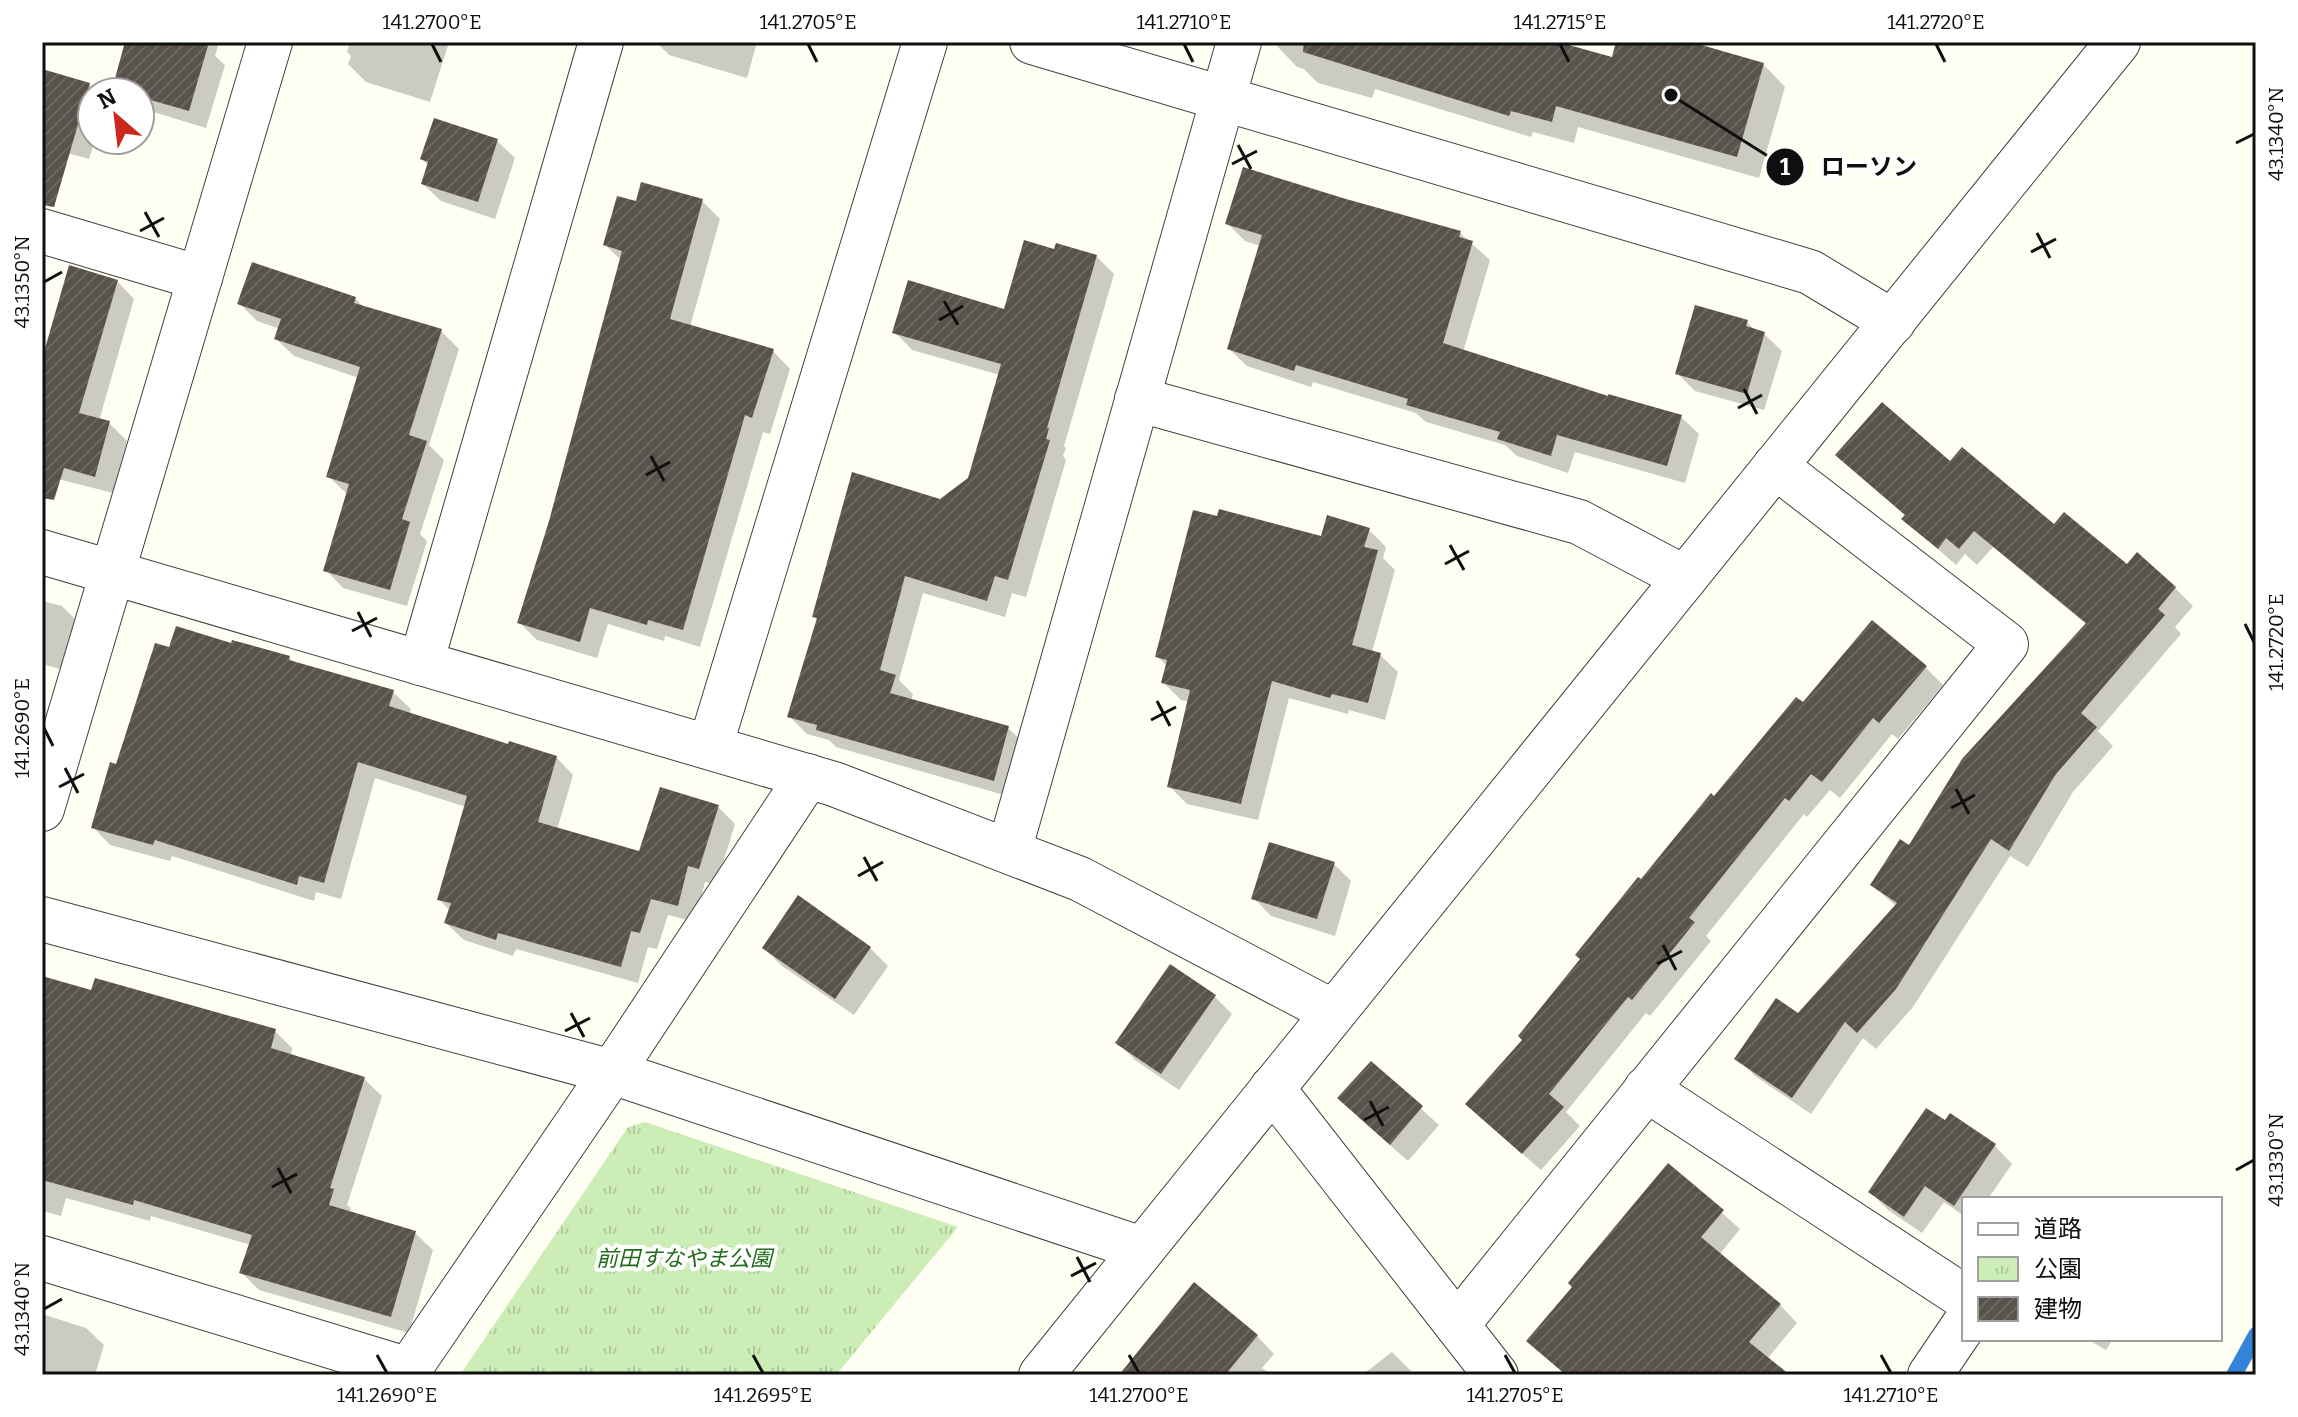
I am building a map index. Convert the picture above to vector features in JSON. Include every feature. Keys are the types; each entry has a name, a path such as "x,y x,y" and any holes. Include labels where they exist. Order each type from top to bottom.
{"street":[{"path":"42,809 270,42"},
{"path":"421,663 601,42"},
{"path":"710,747 925,42"},
{"path":"1032,42 1810,272 1893,322"},
{"path":"1009,851 1239,42"},
{"path":"1041,1375 2118,42"},
{"path":"42,231 200,278"},
{"path":"1137,399 1579,522 1685,578"},
{"path":"1457,1325 2006,644 1775,466"},
{"path":"42,552 834,784 1080,879 1333,1012"},
{"path":"42,1258 407,1373 808,776"},
{"path":"42,919 612,1072 1142,1249"},
{"path":"1272,1088 1496,1375"},
{"path":"1646,1089 1962,1296"},
{"path":"1930,1375 1962,1328"}],"green space":[{"name":"前田すなやま公園","path":"645,1122 958,1227 836,1375 460,1375 628,1127"}],"building":[{"path":"125,42 209,42 189,111 156,102 156,76 116,76"},
{"path":"1304,42 1558,42 1612,57 1616,42 1691,42 1764,63 1737,157 1556,106 1552,122 1511,111 1509,116 1303,52"},
{"path":"42,69 76,79 76,131 54,207 42,205"},
{"path":"434,118 498,139 478,202 421,184 428,162 420,159"},
{"path":"1243,167 1461,231 1459,237 1473,241 1443,343 1608,396 1682,415 1667,466 1557,435 1551,456 1497,439 1500,432 1406,405 1408,399 1296,365 1294,371 1227,349 1262,235 1225,224"},
{"path":"641,182 703,199 670,319 774,349 752,418 745,415 683,630 648,620 647,625 590,608 580,642 517,623 549,521 622,251 603,245 617,196 636,201"},
{"path":"1024,240 1054,249 1056,243 1097,255 1047,428 1046,439 1050,440 1008,580 995,576 987,601 905,576 880,670 896,675 890,693 1009,726 994,781 816,730 817,725 787,717 817,618 812,617 852,472 940,499 968,478 1001,364 892,333 908,280 1004,309"},
{"path":"252,262 356,297 354,303 442,329 409,435 427,441 402,519 410,522 390,590 323,571 349,484 326,477 360,367 274,339 281,319 237,304"},
{"path":"69,265 118,280 79,413 110,421 95,477 64,468 54,500 42,498 42,359"},
{"path":"1695,305 1748,320 1746,326 1765,332 1747,394 1675,374"},
{"path":"1882,402 1950,461 1962,447 2054,524 2064,512 2127,564 2137,552 2176,587 2158,609 2165,615 2081,713 2097,727 2056,774 2009,851 1991,839 1896,989 1857,1033 1845,1022 1792,1098 1734,1059 1776,998 1798,1013 1897,903 1870,885 1900,839 1909,845 1962,759 2086,623 1974,531 1959,549 1946,538 1938,549 1901,519 1905,515 1835,455"},
{"path":"1219,509 1321,536 1327,515 1370,528 1364,547 1378,550 1352,645 1381,653 1368,703 1332,694 1330,698 1272,681 1241,804 1167,787 1190,690 1161,683 1167,660 1155,657 1193,510 1217,516"},
{"path":"1872,620 1927,666 1879,723 1873,718 1822,782 1811,774 1789,801 1785,798 1689,918 1695,922 1632,1000 1628,997 1549,1094 1564,1107 1522,1154 1465,1104 1522,1040 1518,1036 1580,959 1575,955 1638,877 1641,879 1711,793 1714,796 1796,697 1803,702"},
{"path":"176,626 231,643 232,640 290,656 289,660 394,690 389,706 508,744 509,741 557,756 538,822 639,851 660,787 719,805 699,869 688,866 678,906 651,899 640,933 631,931 621,967 498,933 496,940 444,923 451,903 437,900 467,796 358,762 324,883 299,876 297,885 155,840 153,845 91,828 110,762 116,764 155,643 169,647"},
{"path":"1269,842 1335,862 1317,919 1251,899"},
{"path":"798,895 871,947 835,999 762,948"},
{"path":"1170,964 1216,995 1161,1074 1115,1043"},
{"path":"42,976 91,990 95,978 276,1029 271,1048 365,1077 330,1188 334,1189 329,1205 416,1231 391,1317 239,1273 252,1235 134,1200 133,1205 42,1180"},
{"path":"1371,1061 1423,1106 1390,1145 1337,1098"},
{"path":"1926,1108 1945,1120 1950,1113 1996,1144 1954,1206 1925,1186 1904,1217 1868,1192"},
{"path":"1668,1163 1724,1210 1701,1237 1781,1304 1749,1342 1790,1375 1566,1375 1526,1341 1572,1287 1568,1283"},
{"path":"1194,1282 1258,1335 1225,1375 1119,1375"}],"waterway":[{"path":"2234,1375 2256,1335"}],"place":[{"name":"ローソン","path":"1671,95"}]}
